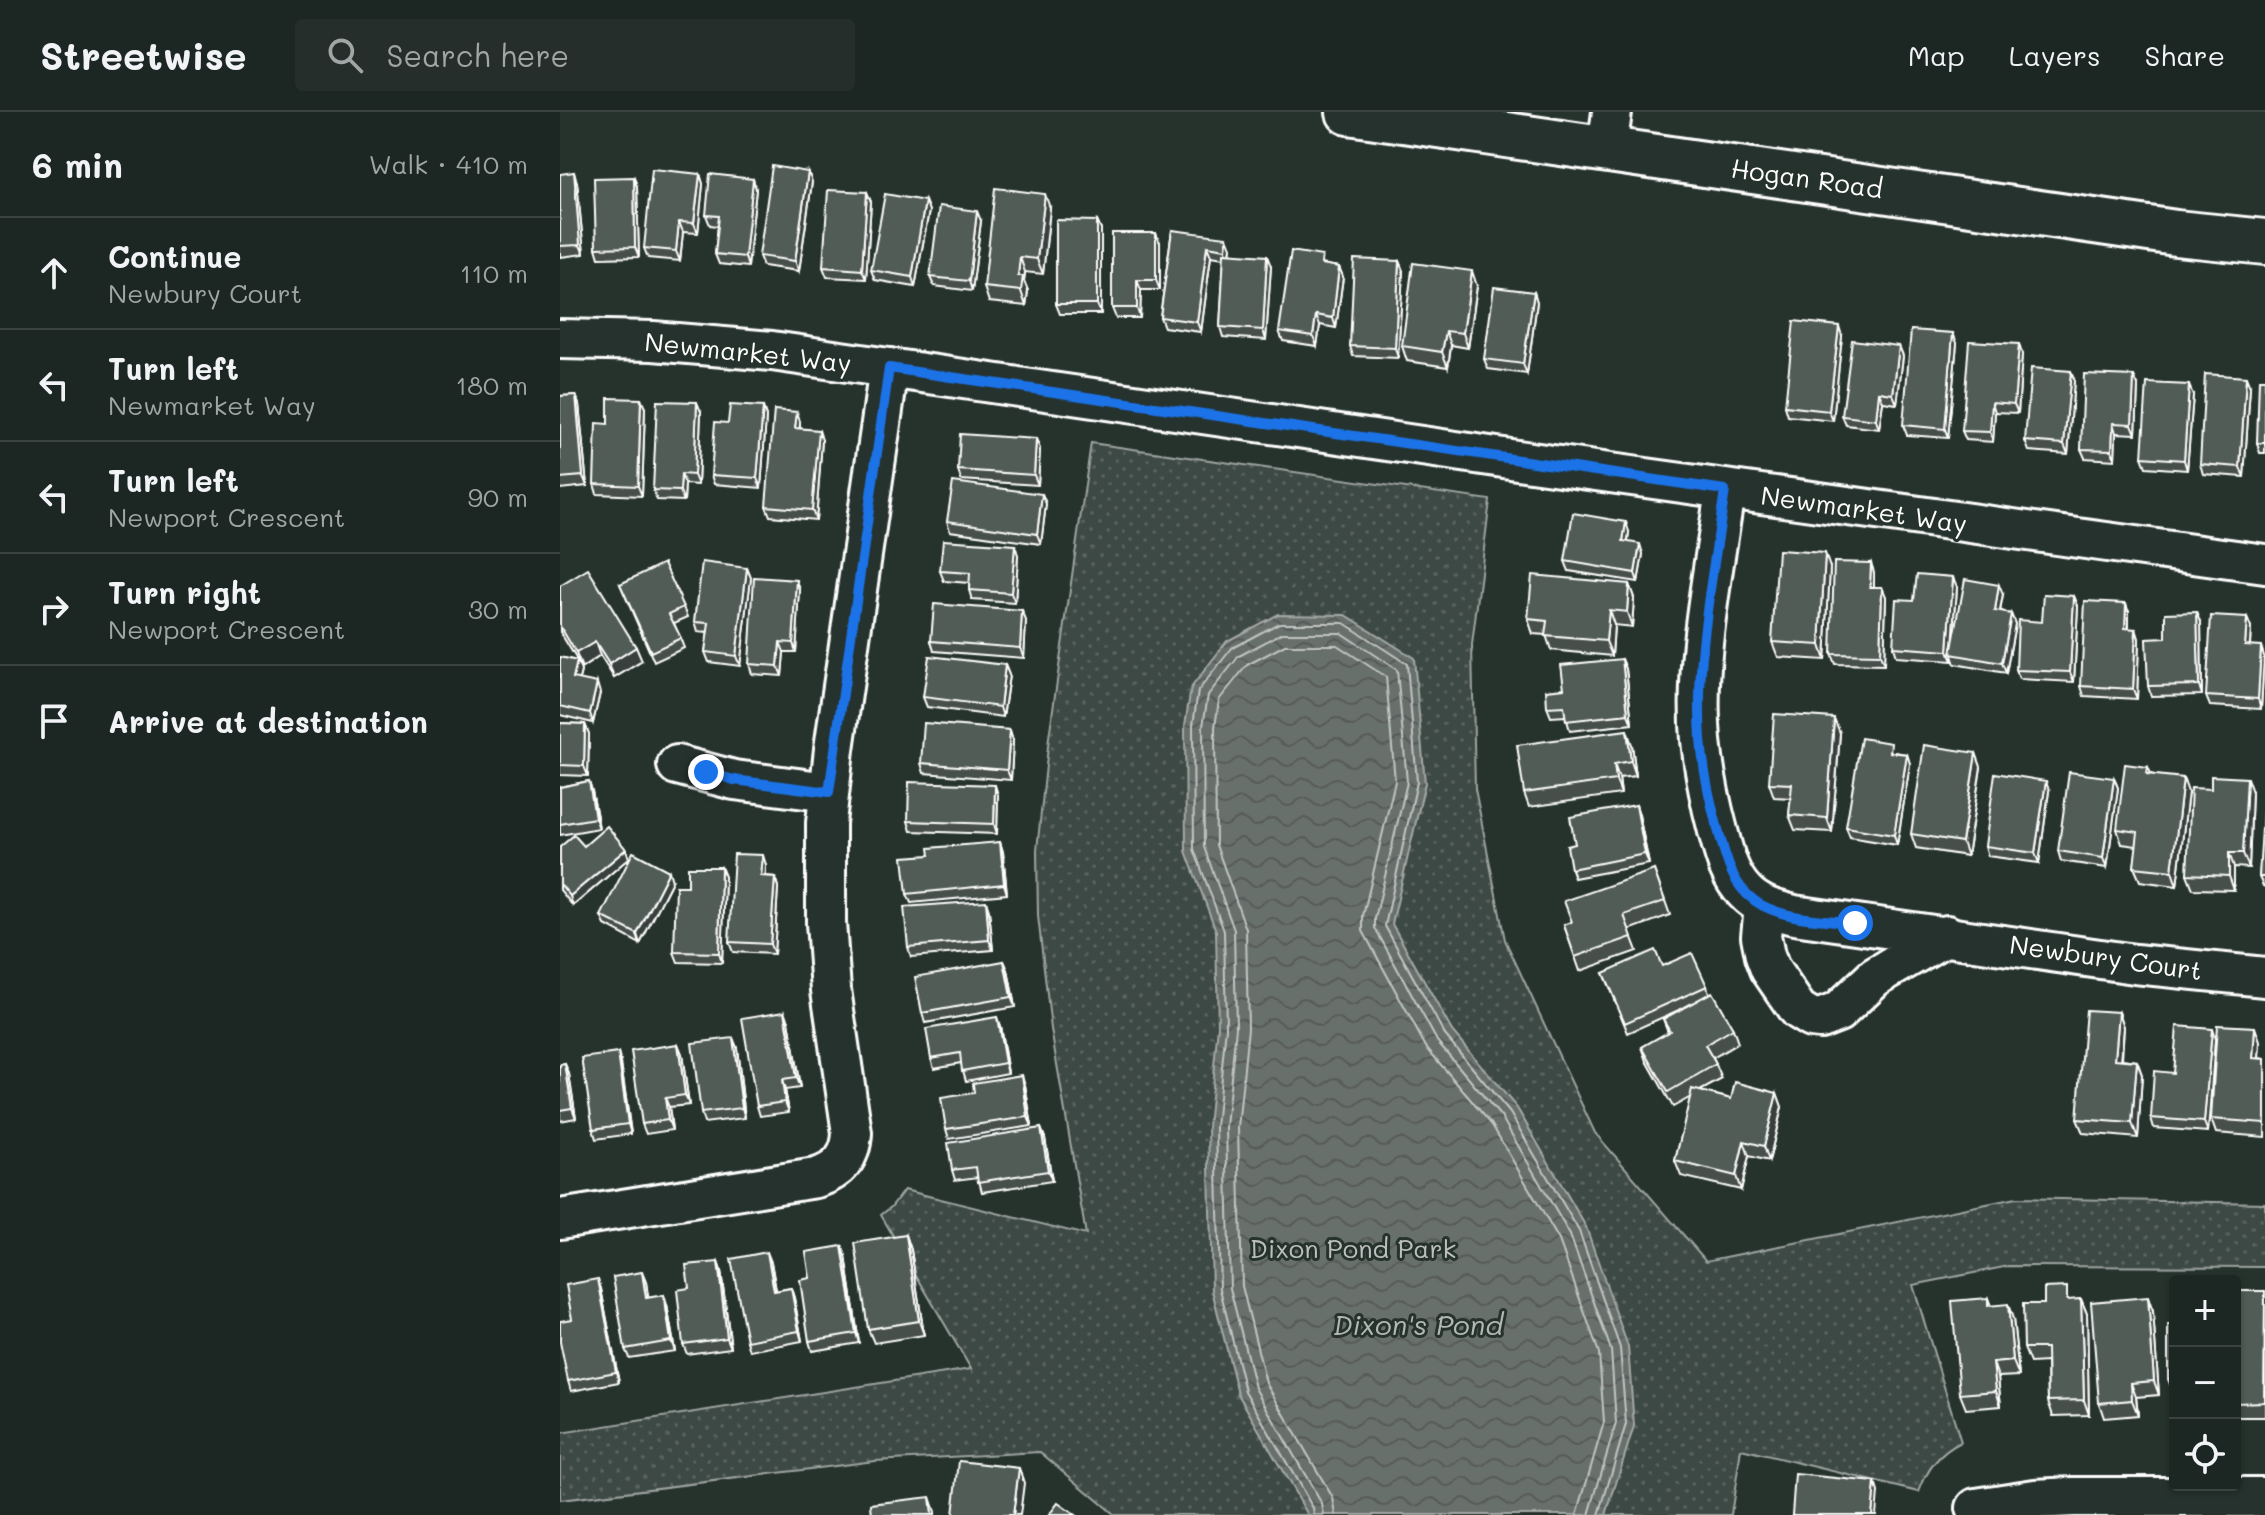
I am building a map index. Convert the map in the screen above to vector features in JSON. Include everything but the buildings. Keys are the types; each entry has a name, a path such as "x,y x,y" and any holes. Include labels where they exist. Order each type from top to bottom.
{"street":[{"name":"Hogan Road","path":"1349,112 1610,130 2160,230 2265,242"},
{"name":"Newmarket Way","path":"560,339 710,345 889,368 1725,490 2265,564"},
{"path":"560,1219 803,1181 826,1175 844,1161 851,1147 852,1133 831,990 825,854 829,792 889,368"},
{"path":"1725,490 1703,656 1701,739 1714,815 1727,861 1744,892 1764,907 1761,936 1770,969 1798,1010 1811,1018 1820,1019 1838,1012 1875,977 1947,935"},
{"path":"677,765 734,780 829,792"},
{"name":"Newbury Court","path":"1764,907 1794,915 2135,964 2265,977"},
{"path":"1976,1508 2074,1497 2265,1497"}],"green space":[{"name":"Dixon Pond Park","path":"1091,443 1490,500 1472,645 1475,789 1505,940 1595,1133 1706,1261 2016,1198 2265,1203 2265,1267 2009,1266 1913,1285 1961,1442 1935,1462 1919,1492 1741,1449 1731,1515 1115,1515 1040,1452 875,1461 560,1500 560,1433 971,1369 881,1215 904,1190 1086,1235 1051,1029 1038,916 1037,850 1049,737"}],"water":[{"name":"Dixon's Pond","path":"1278,614 1346,615 1414,658 1425,783 1392,924 1452,1031 1517,1108 1586,1227 1628,1347 1634,1426 1606,1515 1308,1515 1238,1394 1212,1290 1208,1127 1218,1026 1216,931 1186,851 1185,725 1191,688 1227,641"}],"route":[{"path":"706,772 734,780 829,792 889,368 1725,490 1703,656 1700,718 1704,763 1727,861 1744,892 1764,907 1794,915 1855,923"}]}
